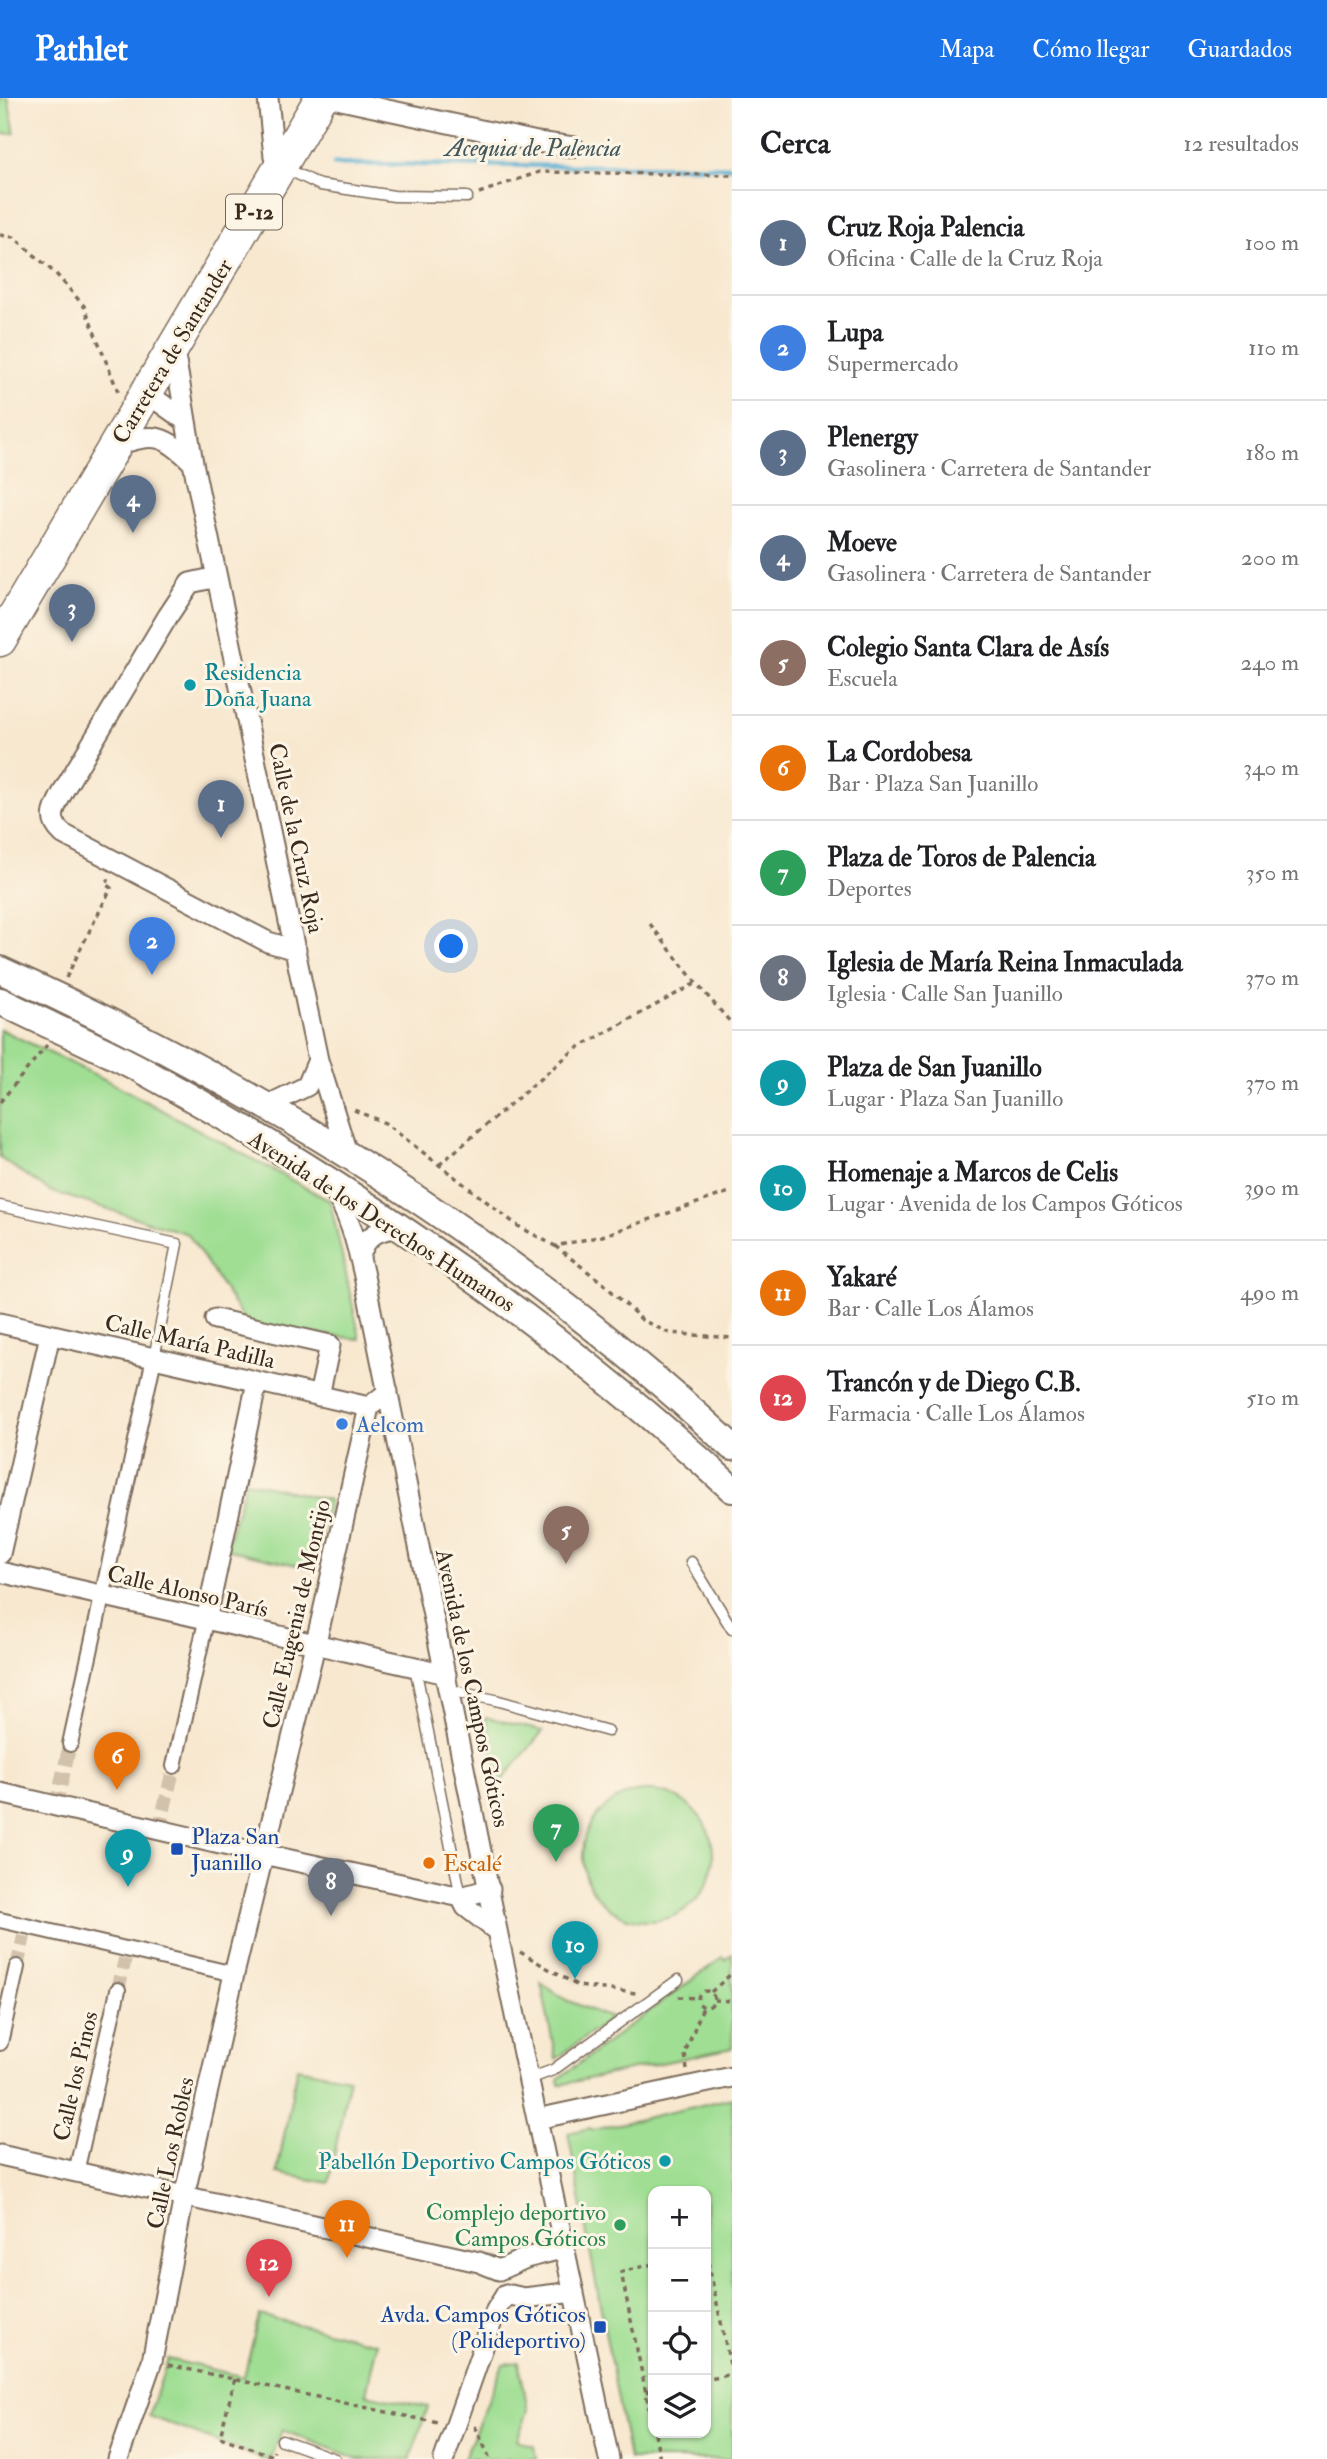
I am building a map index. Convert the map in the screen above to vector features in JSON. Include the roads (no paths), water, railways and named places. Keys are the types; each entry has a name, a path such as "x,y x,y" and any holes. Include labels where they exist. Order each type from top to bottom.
{"highway":[{"path":"280,160 303,98"},
{"path":"280,160 321,98"},
{"path":"280,160 330,98"},
{"name":"Carretera de Santander","path":"0,640 223,267 280,160"}],"main road":[{"name":"Avenida de los Derechos Humanos","path":"0,970 218,1077 347,1153 551,1295 732,1447"},
{"name":"Avenida de los Derechos Humanos","path":"0,1001 135,1067 325,1179 400,1228 526,1316 610,1383 732,1489"}],"street":[{"path":"268,98 280,160"},
{"path":"330,98 537,142 574,147"},
{"name":"Calle de la Cruz Roja","path":"174,349 193,463 318,1060 347,1153"},
{"path":"186,421 155,400 130,423 131,440 162,437 174,444 193,463"},
{"path":"217,577 190,583 65,788 52,817 55,827 63,834 268,942 296,950"},
{"path":"266,1106 307,1086 318,1060"},
{"name":"Avenida de los Campos Góticos","path":"325,1179 341,1200 360,1256 498,1935 609,2459"},
{"path":"360,1256 367,1239 384,1229 400,1228"},
{"path":"215,1319 330,1345 319,1396"},
{"name":"Calle María Padilla","path":"0,1323 369,1407"},
{"path":"0,1554 50,1335"},
{"path":"70,1744 154,1358"},
{"path":"174,1766 257,1382"},
{"path":"369,1407 388,1392"},
{"name":"Calle Eugenia de Montijo","path":"263,1854 315,1645 369,1407"},
{"name":"Calle Alonso París","path":"0,1572 415,1667 448,1682"},
{"path":"0,1793 461,1897 490,1889"},
{"name":"Calle Los Robles","path":"118,2459 152,2361 184,2197 263,1854"},
{"path":"461,1897 466,1907 498,1935"},
{"path":"0,1920 25,1931 126,1954 234,1974"},
{"path":"0,2043 17,1967"},
{"name":"Calle los Pinos","path":"76,2172 118,1990"},
{"path":"537,2119 732,2077"},
{"path":"0,2155 479,2262 499,2270 526,2258 565,2249"},
{"path":"444,2459 496,2310 506,2294 499,2270"},
{"path":"506,2294 524,2298 574,2292"},
{"path":"545,2297 579,2319"}],"lane":[{"path":"280,160 320,185 394,196 467,197"},
{"path":"0,1206 177,1244 154,1358"},
{"path":"691,1562 732,1629"},
{"path":"415,1667 461,1897"},
{"path":"448,1682 495,1700 608,1731"},
{"path":"530,2079 552,2070 678,1980"},
{"path":"282,2440 335,2459"}],"waterway":[{"name":"Acequia de Palencia","path":"334,164 732,167"}],"tunnel":[{"path":"56,1806 70,1744"},
{"path":"159,1830 174,1766"},
{"path":"17,1967 24,1936"},
{"path":"118,1990 125,1959"}],"place":[{"name":"Moeve","path":"133,533"},
{"name":"Plenergy","path":"72,642"},
{"name":"Residencia Doña Juana","path":"190,685"},
{"name":"Cruz Roja Palencia","path":"221,838"},
{"name":"Lupa","path":"152,975"},
{"name":"Aelcom","path":"342,1424"},
{"name":"Colegio Santa Clara de Asís","path":"566,1564"},
{"name":"La Cordobesa","path":"117,1790"},
{"name":"Plaza San Juanillo","path":"177,1849"},
{"name":"Plaza de Toros de Palencia","path":"556,1862"},
{"name":"Escalé","path":"429,1863"},
{"name":"Plaza de San Juanillo","path":"128,1887"},
{"name":"Iglesia de María Reina Inmaculada","path":"331,1916"},
{"name":"Homenaje a Marcos de Celis","path":"575,1979"},
{"name":"Pabellón Deportivo Campos Góticos","path":"665,2161"},
{"name":"Complejo deportivo Campos Góticos","path":"620,2225"},
{"name":"Yakaré","path":"347,2258"},
{"name":"Trancón y de Diego C.B.","path":"269,2297"},
{"name":"Avda. Campos Góticos (Polideportivo)","path":"600,2327"}]}
